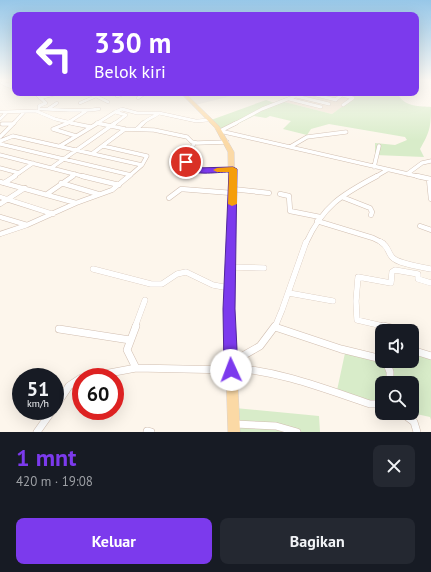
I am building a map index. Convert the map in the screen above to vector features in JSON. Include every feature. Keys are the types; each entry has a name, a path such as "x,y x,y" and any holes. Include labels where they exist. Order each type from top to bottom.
{"main road":[{"path":"191,101 221,130 231,152 233,169 229,288 234,432"}],"street":[{"path":"38,110 39,106 46,103 44,101"},
{"path":"221,130 262,109 283,101"},
{"path":"298,101 321,107"},
{"path":"317,101 329,104"},
{"path":"343,106 348,101"},
{"path":"47,109 57,103"},
{"path":"0,112 6,113 47,109 74,109 86,111 99,109"},
{"path":"60,146 91,126 122,109 135,113 159,113 196,121 209,120"},
{"path":"38,110 52,118 91,126"},
{"path":"0,137 25,111"},
{"path":"76,136 53,130 86,111"},
{"path":"51,168 126,116 115,112"},
{"path":"0,119 6,113"},
{"path":"137,128 148,118 154,117 159,113"},
{"path":"97,123 125,129 137,128 154,130 187,137 194,143 227,142"},
{"path":"2,124 13,124"},
{"path":"93,153 125,129"},
{"path":"221,130 430,179 431,199"},
{"path":"290,147 307,137 346,132"},
{"path":"0,142 13,136 142,165"},
{"path":"0,142 131,175"},
{"path":"194,143 191,146 190,154 186,162 186,166 188,168 195,170 233,169"},
{"path":"0,234 27,225 76,203 107,192 119,185 131,175 142,165 147,156 145,154 103,146"},
{"path":"374,167 379,146"},
{"path":"0,155 119,185"},
{"path":"407,174 422,162 431,161"},
{"path":"2,182 19,173 33,163"},
{"path":"0,168 19,173"},
{"path":"231,367 261,345 275,327 289,293 309,236 329,206 387,170"},
{"path":"47,194 75,174"},
{"path":"2,182 76,203"},
{"path":"62,183 98,194"},
{"path":"0,204 25,188"},
{"path":"169,198 181,189 269,193"},
{"path":"280,194 289,196 289,210 291,212 319,219 373,238 387,246 392,257 402,262 431,269"},
{"path":"342,197 370,208 372,212 371,215"},
{"path":"0,198 53,214"},
{"path":"0,217 27,225"},
{"path":"420,226 431,230"},
{"path":"230,267 264,268"},
{"path":"93,269 151,284 162,284 177,274 186,272 213,285 229,288"},
{"path":"375,324 357,320 356,301 358,277 391,283 392,272 395,270 418,274 418,279 431,283"},
{"path":"289,293 332,301"},
{"path":"136,368 127,350 145,300"},
{"path":"275,327 341,349 375,357"},
{"path":"59,329 130,340"},
{"path":"419,352 431,356"},
{"path":"124,370 136,368 231,367 252,369 273,373 370,404 375,404"},
{"path":"64,393 72,381"},
{"path":"37,432 46,420"},
{"path":"412,420 414,422 417,432"},
{"path":"233,423 276,426 298,432"}],"shaded area":[{"path":"191,101 211,101 195,105"},
{"path":"282,101 350,101 332,114"}],"green space":[{"path":"263,101 275,103 282,101 332,114 350,101 404,101 409,104 431,107 429,129 420,149 424,157 375,155 375,143 395,145 407,140 405,137 329,124 311,129 307,135 283,129 291,121 270,116 266,118 254,116 221,132 211,120"},
{"path":"345,353 375,358 375,368 419,368 419,353 431,357 431,420 430,417 419,415 419,376 375,376 375,404 336,395"},
{"path":"235,408 319,416 320,432 237,432"}],"slow traffic":[{"path":"217,170 233,169 232,204"}],"route":[{"path":"186,162 186,166 188,168 195,170 233,169 229,309 231,370"}]}
